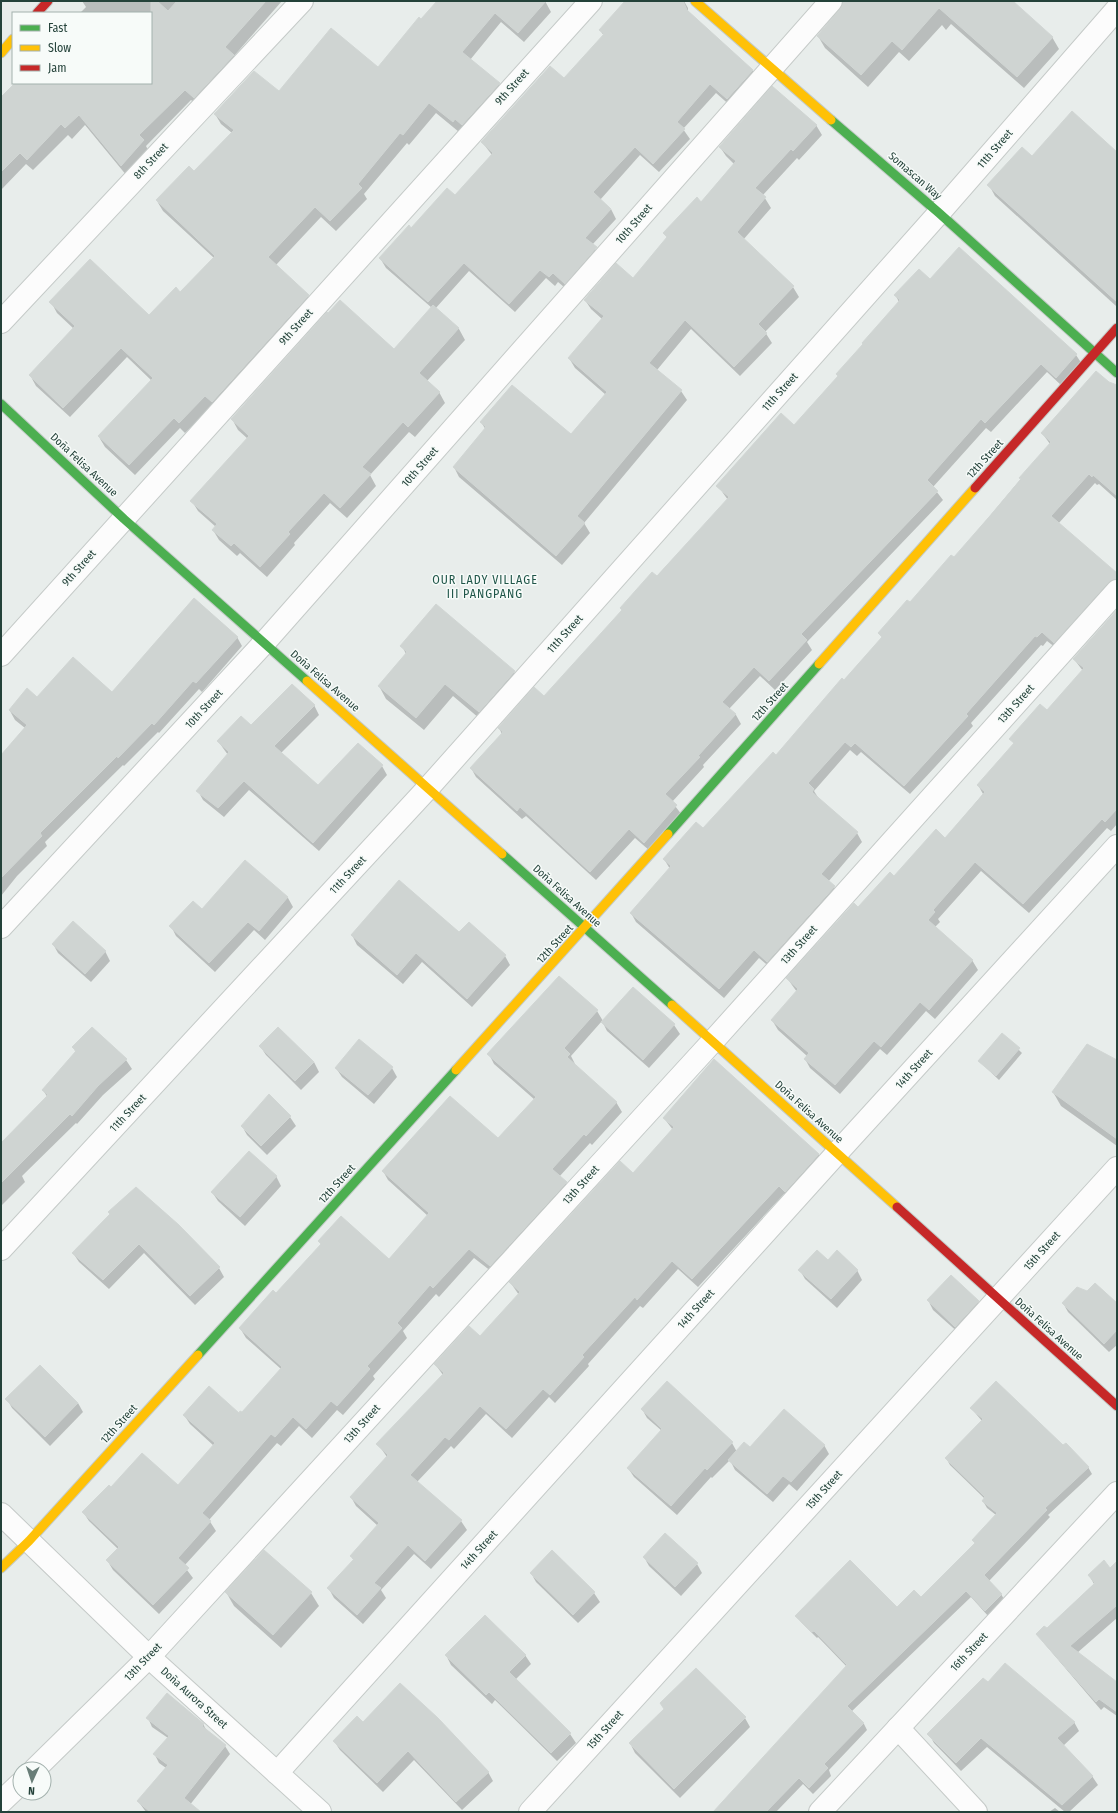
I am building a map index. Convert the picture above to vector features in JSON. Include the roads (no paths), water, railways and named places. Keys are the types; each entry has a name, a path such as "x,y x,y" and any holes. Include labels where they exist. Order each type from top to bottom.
{"street":[{"path":"38,12 48,1"},
{"name":"8th Street","path":"1,322 302,1"},
{"name":"9th Street","path":"1,655 591,1"},
{"name":"Somascan Way","path":"695,1 770,68 939,213 1117,373"},
{"name":"10th Street","path":"1,927 264,644 770,68 831,1"},
{"name":"11th Street","path":"1,1249 428,788 939,213 1117,9"},
{"path":"1,52 12,41"},
{"name":"12th Street","path":"1,1568 29,1541 585,928 1117,328"},
{"name":"Doña Felisa Avenue","path":"1,404 124,519 713,1041 1117,1406"},
{"name":"13th Street","path":"43,1761 149,1657 713,1041 1117,592"},
{"name":"14th Street","path":"277,1774 837,1153 1117,846"},
{"name":"15th Street","path":"530,1812 1117,1168"},
{"name":"16th Street","path":"820,1812 1117,1493"},
{"name":"Doña Aurora Street","path":"1,1514 149,1657 320,1812"},
{"path":"898,1728 976,1812"},
{"path":"1,1802 12,1792"}],"district":[{"name":"OUR LADY VILLAGE III PANGPANG","path":"485,587"}]}
